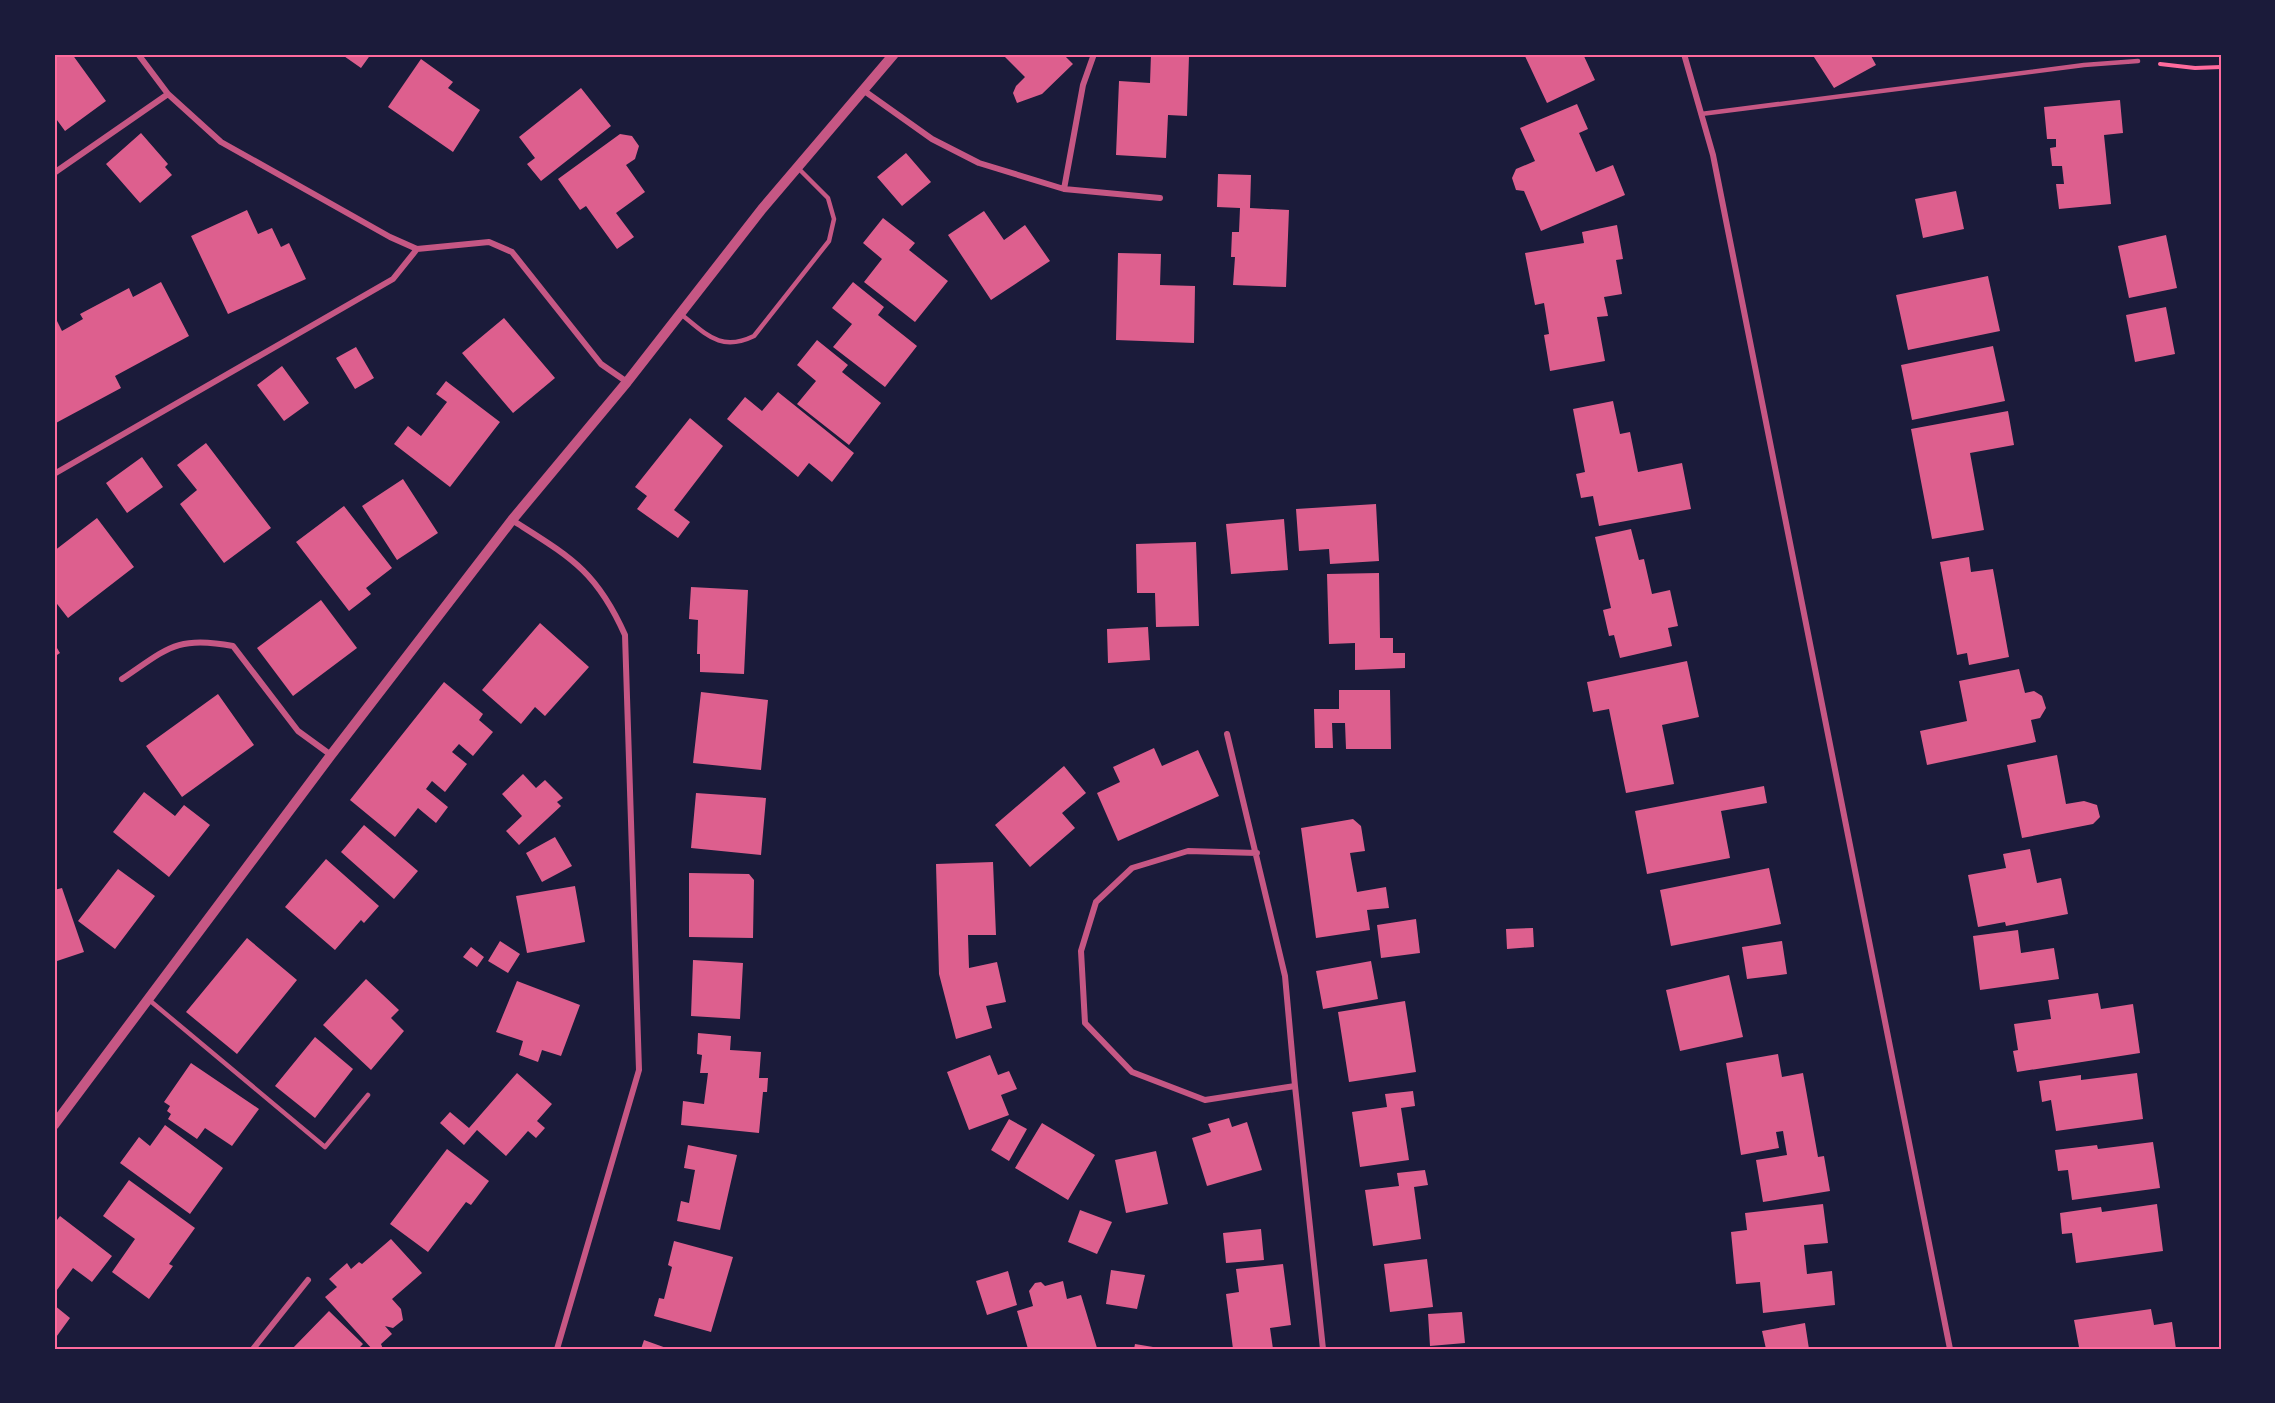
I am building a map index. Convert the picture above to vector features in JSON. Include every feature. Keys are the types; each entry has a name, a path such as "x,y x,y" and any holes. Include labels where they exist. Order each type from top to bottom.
{"street":[{"path":"138,54 168,94 221,142 390,237 417,249 489,242 512,252 601,364 627,382"},
{"path":"54,1125 331,755 512,520 627,382 797,168 894,54"},
{"path":"1064,189 1083,85 1094,54"},
{"path":"1684,54 1713,155 1950,1349"},
{"path":"863,90 932,140 970,158 1064,189 1160,198"},
{"path":"54,172 168,94"},
{"path":"54,474 393,279 417,249"},
{"path":"512,520 566,554 594,578 613,607 625,635 639,1070 557,1349"},
{"path":"122,678 173,645 206,641 233,646 298,731 331,755"},
{"path":"1227,734 1285,976 1323,1349"},
{"path":"1257,853 1188,850 1132,868 1096,902 1081,951 1085,1023 1132,1072 1204,1100 1295,1086"},
{"path":"253,1349 308,1280"}],"lane":[{"path":"1701,114 2072,66 2138,62"},
{"path":"680,314 710,337 725,343 742,342 754,336 830,241 834,219 828,198 797,168"},
{"path":"148,999 325,1147 368,1095"}],"path":[{"path":"2138,62 2195,68 2221,67"}],"building":[{"path":"54,54 72,54 106,101 65,131 54,116"},
{"path":"341,54 371,54 361,68"},
{"path":"1002,54 1063,54 1073,64 1042,94 1017,103 1013,93 1025,77"},
{"path":"1151,54 1189,56 1187,116 1168,115 1166,158 1116,155 1119,81 1150,83"},
{"path":"1524,54 1583,54 1595,80 1547,103"},
{"path":"1812,54 1870,54 1876,65 1834,88"},
{"path":"421,59 453,82 448,88 480,110 453,152 388,107"},
{"path":"581,88 611,126 541,181 527,164 535,158 519,137"},
{"path":"2120,100 2123,133 2104,135 2111,204 2059,209 2056,184 2064,184 2062,166 2052,166 2050,148 2056,147 2056,139 2047,139 2044,107"},
{"path":"1577,104 1588,129 1579,133 1596,172 1613,165 1625,195 1541,231 1524,191 1516,190 1512,178 1516,169 1535,161 1520,128"},
{"path":"141,133 168,164 165,167 172,175 140,203 106,164"},
{"path":"620,134 632,136 639,146 635,159 626,165 645,192 616,213 634,237 617,249 586,206 580,210 558,179"},
{"path":"906,153 931,182 902,206 877,177"},
{"path":"1218,174 1251,175 1250,208 1289,210 1286,287 1233,285 1235,257 1231,257 1232,232 1239,232 1240,208 1217,207"},
{"path":"1956,191 1964,229 1923,238 1915,199"},
{"path":"247,210 258,234 272,228 281,247 289,243 306,279 228,314 191,236"},
{"path":"984,211 1004,240 1025,225 1050,261 991,300 948,235"},
{"path":"883,218 915,243 909,250 948,281 915,322 864,282 882,259 863,243"},
{"path":"1617,225 1623,259 1616,260 1622,294 1604,297 1608,316 1597,317 1605,361 1550,371 1544,335 1549,334 1544,303 1535,305 1525,253 1584,243 1582,232"},
{"path":"2166,235 2177,288 2129,298 2118,246"},
{"path":"1118,253 1161,254 1160,285 1195,286 1194,343 1116,340"},
{"path":"1988,276 2000,331 1908,350 1896,295"},
{"path":"161,282 189,336 115,376 121,388 54,424 54,315 62,331 83,319 80,314 129,288 133,297"},
{"path":"853,282 884,307 878,315 917,346 885,387 833,347 852,324 832,308"},
{"path":"2166,307 2175,354 2135,362 2126,315"},
{"path":"504,318 555,378 513,413 462,353"},
{"path":"817,340 848,365 842,372 881,403 849,445 797,404 816,381 797,365"},
{"path":"1993,346 2005,401 1912,420 1901,365"},
{"path":"356,347 374,378 355,389 336,358"},
{"path":"282,366 309,403 284,421 257,385"},
{"path":"446,381 500,422 450,487 394,444 408,426 421,436 447,402 436,394"},
{"path":"778,392 854,453 832,482 809,463 798,477 727,419 745,397 762,411"},
{"path":"1613,401 1620,434 1630,432 1638,472 1682,463 1691,509 1599,526 1593,496 1581,498 1576,474 1585,472 1573,409"},
{"path":"2008,411 2014,445 1970,453 1984,530 1932,539 1911,429"},
{"path":"690,418 723,446 674,510 690,522 678,538 637,509 647,496 635,487"},
{"path":"206,443 271,528 224,563 180,504 197,490 177,465"},
{"path":"142,457 163,487 127,513 106,483"},
{"path":"403,479 438,533 397,560 362,506"},
{"path":"1376,504 1379,561 1330,564 1329,549 1299,551 1296,509"},
{"path":"344,506 392,568 366,588 371,594 349,611 296,542"},
{"path":"97,518 134,567 68,618 54,600 54,551"},
{"path":"1284,519 1288,570 1231,574 1226,524"},
{"path":"1631,529 1639,560 1644,559 1652,594 1670,590 1678,626 1668,628 1672,646 1620,658 1614,635 1609,636 1603,610 1611,608 1595,537"},
{"path":"1196,542 1199,626 1156,627 1155,593 1137,593 1136,544"},
{"path":"1969,557 1971,572 1993,569 2009,657 1969,665 1967,653 1957,655 1940,562"},
{"path":"1379,573 1380,638 1393,638 1393,653 1405,653 1405,668 1355,670 1355,643 1329,644 1327,574"},
{"path":"691,587 748,590 744,674 700,672 700,654 697,654 698,620 689,619"},
{"path":"321,600 357,648 293,696 257,648"},
{"path":"540,623 589,667 545,716 535,707 521,724 482,690"},
{"path":"1148,627 1150,660 1108,663 1107,629"},
{"path":"54,643 60,653 54,657"},
{"path":"1687,661 1699,717 1662,725 1674,784 1626,793 1609,709 1593,712 1587,682"},
{"path":"2019,669 2025,693 2034,691 2042,696 2046,708 2040,718 2031,720 2036,742 1927,765 1920,731 1967,721 1959,681"},
{"path":"444,682 483,714 479,720 493,732 473,756 459,744 452,752 467,764 445,792 432,781 426,789 448,807 436,823 418,808 395,837 350,800"},
{"path":"1339,690 1390,690 1391,749 1346,749 1345,723 1332,723 1333,748 1315,748 1314,709 1339,709"},
{"path":"701,692 768,700 761,770 693,763"},
{"path":"218,694 254,745 182,797 146,746"},
{"path":"1154,748 1162,766 1198,750 1219,796 1118,841 1097,793 1120,782 1113,767"},
{"path":"2057,755 2066,804 2084,801 2097,805 2100,817 2093,824 2022,838 2007,765"},
{"path":"1064,766 1086,793 1062,813 1075,828 1030,867 995,825"},
{"path":"523,774 536,788 545,780 563,798 557,802 561,806 519,845 506,831 522,816 502,794"},
{"path":"1764,786 1767,803 1721,811 1730,858 1647,874 1635,811"},
{"path":"144,792 175,816 184,805 210,825 169,877 113,832"},
{"path":"696,793 766,798 761,855 691,848"},
{"path":"1353,819 1361,826 1365,851 1350,853 1357,892 1386,887 1389,908 1367,910 1370,930 1316,938 1301,828"},
{"path":"364,825 418,871 394,899 341,852"},
{"path":"555,837 572,866 542,882 526,853"},
{"path":"2030,849 2037,883 2061,878 2068,914 2006,926 2005,922 1978,927 1968,875 2006,868 2003,854"},
{"path":"326,859 379,906 364,923 361,920 335,950 285,907"},
{"path":"993,862 996,935 968,935 969,968 997,962 1006,1002 986,1006 992,1028 956,1039 939,974 936,864"},
{"path":"1769,868 1781,924 1671,946 1660,890"},
{"path":"118,869 155,896 115,949 78,921"},
{"path":"689,873 749,874 754,880 753,938 689,937"},
{"path":"575,886 585,942 527,953 516,896"},
{"path":"62,888 84,952 54,962 54,890"},
{"path":"1416,919 1420,953 1381,958 1377,925"},
{"path":"1533,928 1534,947 1507,949 1506,929"},
{"path":"2018,930 2021,953 2054,948 2059,979 1980,990 1973,936"},
{"path":"247,938 297,980 237,1054 186,1012"},
{"path":"500,941 520,954 508,973 488,961"},
{"path":"1782,941 1787,974 1747,979 1742,947"},
{"path":"471,947 484,957 477,967 463,957"},
{"path":"693,960 743,963 740,1019 691,1016"},
{"path":"1371,961 1378,999 1323,1009 1316,971"},
{"path":"1729,975 1743,1037 1680,1051 1666,990"},
{"path":"366,979 399,1010 391,1018 404,1031 371,1070 323,1025"},
{"path":"517,981 580,1005 561,1056 542,1050 538,1062 519,1055 523,1041 496,1032"},
{"path":"2098,993 2101,1009 2133,1004 2140,1053 2017,1072 2013,1051 2018,1050 2014,1024 2051,1019 2048,1000"},
{"path":"1405,1001 1416,1072 1349,1082 1338,1012"},
{"path":"698,1033 731,1036 730,1050 761,1052 759,1078 768,1078 767,1092 763,1092 759,1133 681,1125 683,1101 704,1104 708,1073 700,1073 702,1055 697,1054"},
{"path":"315,1037 353,1069 315,1118 275,1086"},
{"path":"1778,1054 1782,1077 1803,1073 1818,1157 1824,1156 1830,1191 1763,1202 1756,1160 1787,1155 1783,1131 1776,1132 1779,1148 1741,1155 1726,1063"},
{"path":"990,1055 998,1075 1009,1071 1017,1089 1001,1095 1009,1115 969,1130 947,1072"},
{"path":"191,1063 259,1109 232,1146 205,1128 197,1139 168,1119 171,1114 167,1111 170,1106 164,1102"},
{"path":"517,1073 552,1104 537,1121 545,1128 536,1138 528,1131 506,1156 477,1130 464,1145 440,1123 450,1112 469,1128"},
{"path":"2137,1073 2143,1119 2056,1131 2051,1100 2042,1102 2039,1081 2081,1075 2081,1080"},
{"path":"1413,1091 1415,1106 1401,1108 1409,1160 1360,1167 1352,1112 1387,1107 1385,1094"},
{"path":"1229,1118 1232,1127 1247,1122 1262,1170 1207,1186 1192,1138 1211,1132 1208,1124"},
{"path":"1009,1119 1027,1129 1009,1161 991,1150"},
{"path":"1042,1123 1095,1155 1068,1200 1015,1168"},
{"path":"165,1125 223,1168 190,1214 120,1163 139,1137 150,1146"},
{"path":"2153,1142 2160,1188 2072,1200 2068,1170 2058,1171 2055,1150 2097,1145 2098,1149"},
{"path":"688,1145 737,1155 720,1230 677,1221 681,1201 689,1203 695,1170 684,1168"},
{"path":"447,1149 489,1181 471,1205 466,1202 428,1252 390,1224"},
{"path":"1156,1151 1168,1204 1126,1213 1115,1160"},
{"path":"1425,1170 1428,1185 1414,1187 1421,1239 1373,1246 1365,1190 1399,1186 1397,1173"},
{"path":"129,1180 195,1228 169,1264 173,1266 149,1299 112,1272 135,1239 103,1216"},
{"path":"1823,1204 1828,1243 1804,1245 1807,1274 1832,1271 1835,1305 1763,1313 1760,1282 1736,1284 1731,1232 1747,1230 1745,1213"},
{"path":"2157,1204 2163,1251 2076,1263 2072,1233 2062,1234 2060,1213 2101,1207 2102,1212"},
{"path":"1080,1210 1112,1222 1097,1254 1068,1242"},
{"path":"60,1216 112,1256 92,1282 73,1268 54,1294 54,1224"},
{"path":"1261,1229 1264,1260 1226,1263 1223,1233"},
{"path":"391,1239 422,1273 392,1299 401,1309 403,1320 393,1328 385,1326 392,1334 381,1344 383,1349 372,1349 325,1297 337,1287 329,1279 347,1263 351,1269 359,1262 362,1264"},
{"path":"674,1241 733,1257 711,1332 654,1316 659,1298 664,1299 672,1267 668,1265"},
{"path":"1427,1259 1433,1307 1390,1312 1384,1264"},
{"path":"1283,1264 1291,1325 1270,1328 1273,1349 1233,1349 1226,1294 1239,1292 1236,1269"},
{"path":"1111,1270 1145,1275 1137,1309 1106,1304"},
{"path":"1008,1271 1017,1305 987,1315 976,1281"},
{"path":"1063,1281 1067,1299 1081,1295 1097,1348 1028,1349 1017,1311 1033,1306 1029,1291 1035,1283 1041,1282 1045,1286"},
{"path":"54,1305 70,1318 54,1340"},
{"path":"2151,1309 2154,1325 2172,1322 2176,1349 2079,1347 2074,1320"},
{"path":"329,1311 363,1344 358,1349 292,1349"},
{"path":"1462,1312 1465,1343 1430,1346 1428,1314"},
{"path":"1805,1323 1809,1349 1766,1349 1762,1331"},
{"path":"644,1340 669,1349 641,1349"},
{"path":"1135,1344 1159,1348 1159,1349 1134,1349"}]}
